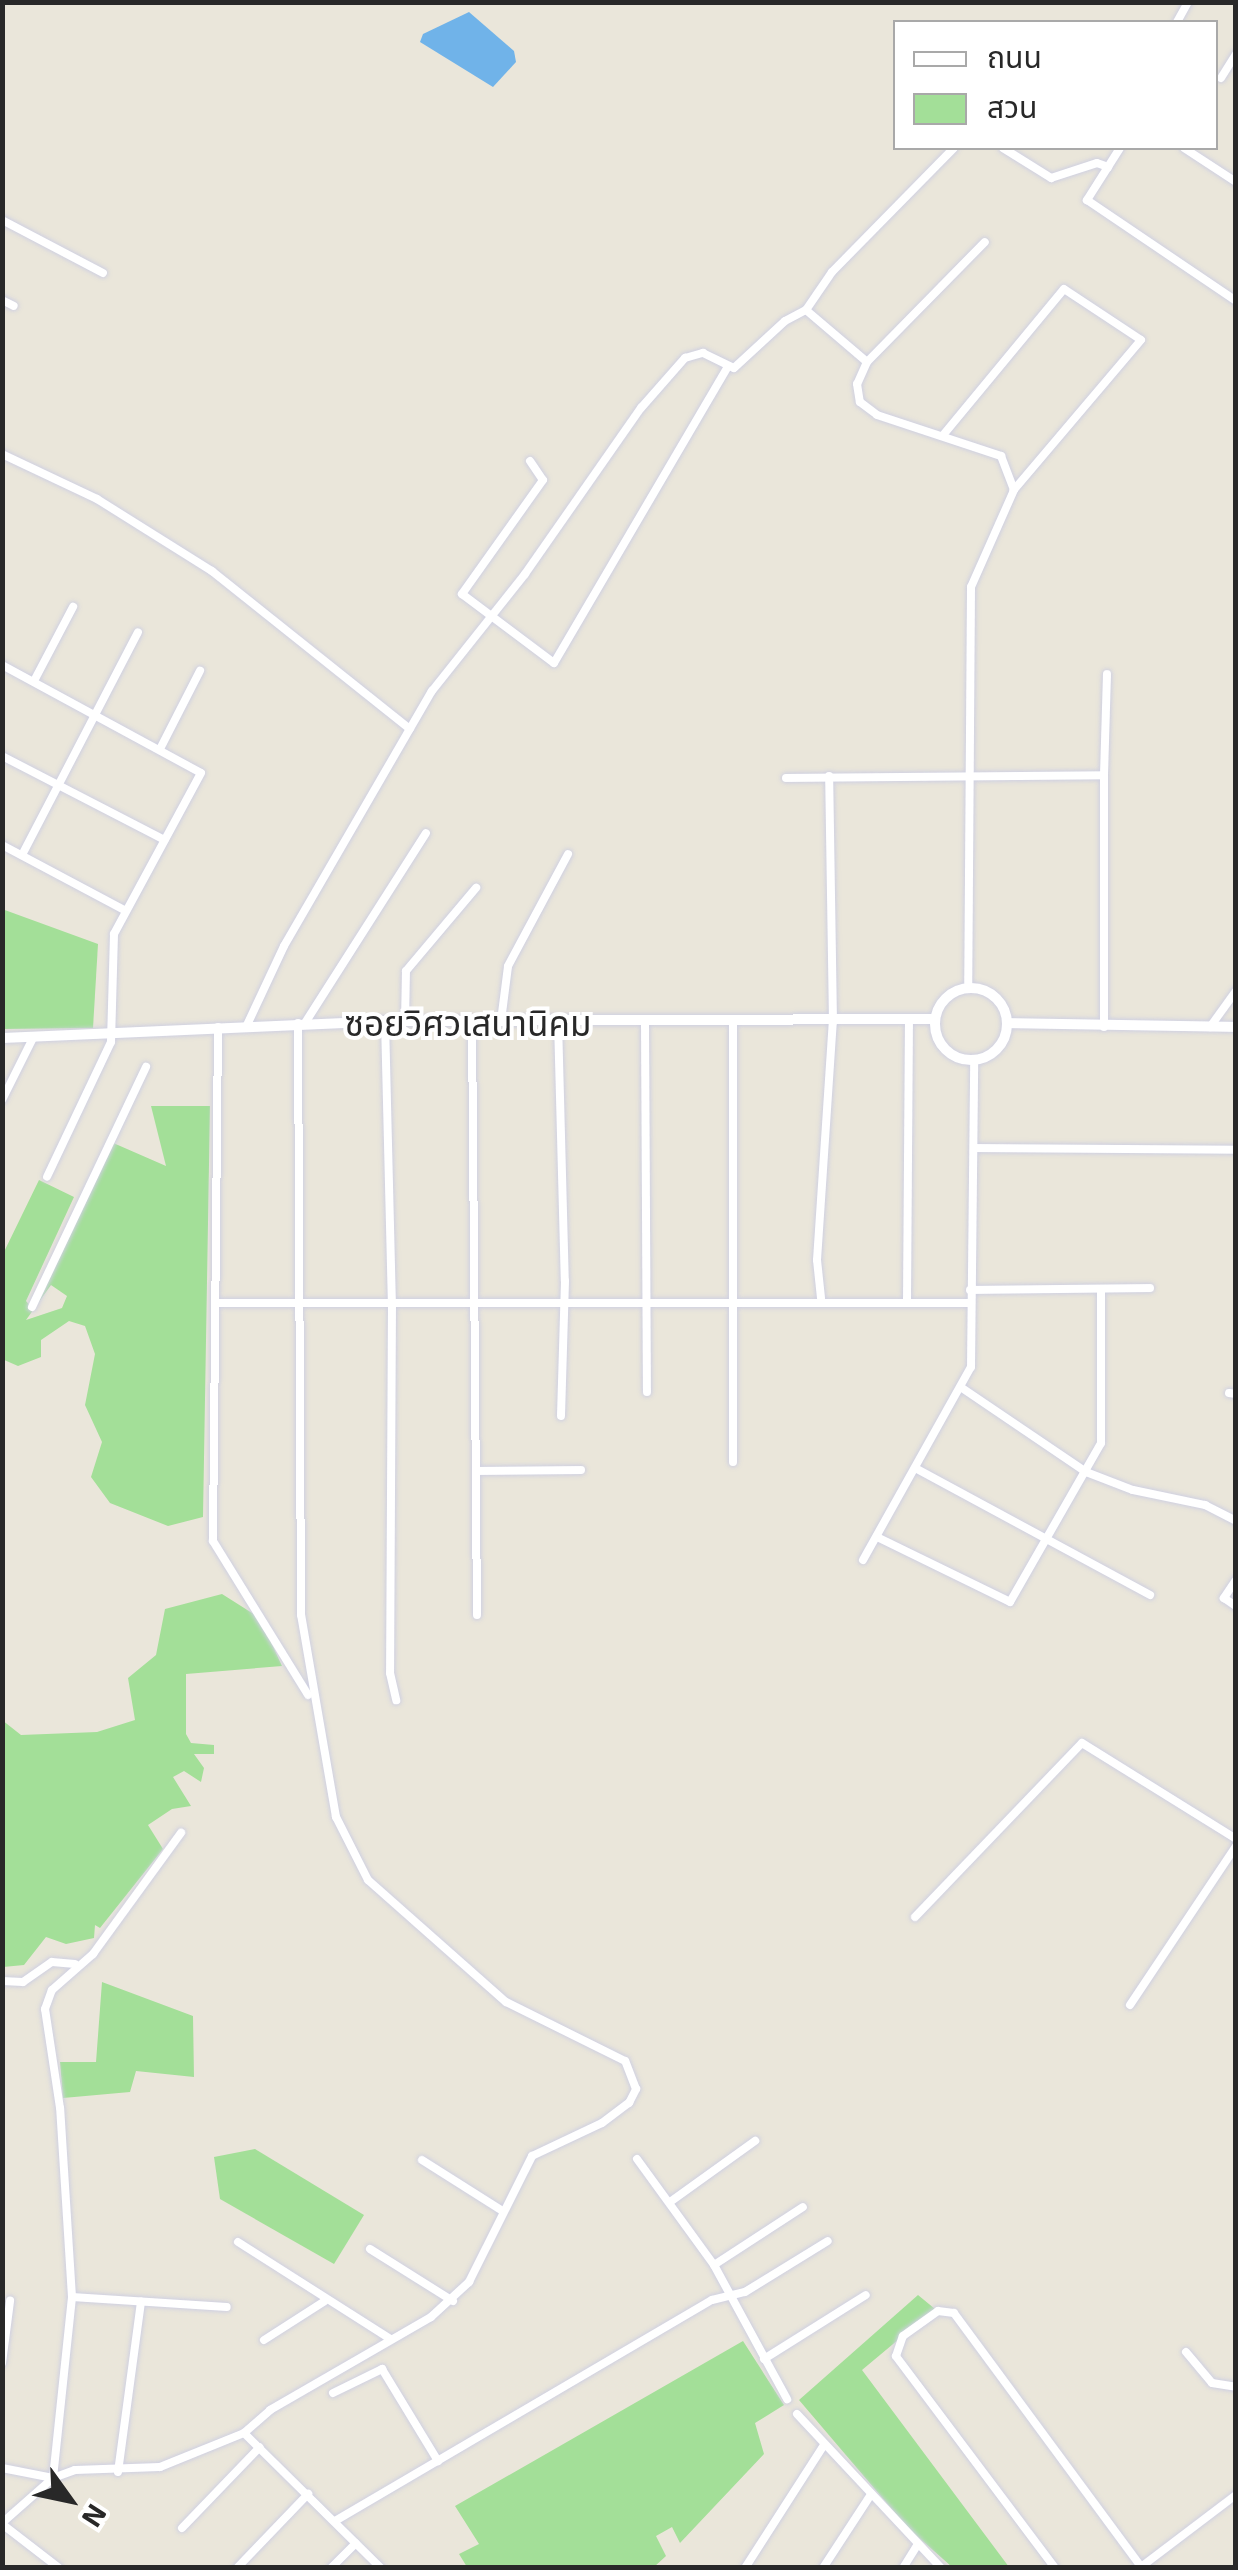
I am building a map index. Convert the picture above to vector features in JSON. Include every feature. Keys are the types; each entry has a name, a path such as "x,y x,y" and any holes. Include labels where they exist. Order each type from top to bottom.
{"street":[{"path":"1221,78 1236,54"},
{"path":"530,461 543,480 462,590 467,603 554,663 560,659 727,368 742,364 785,321 806,310 832,272 952,150"},
{"path":"1006,150 1051,178 1097,163 1108,167"},
{"path":"1119,150 1087,200 1236,301"},
{"path":"1187,150 1236,182"},
{"path":"2,220 103,273"},
{"path":"985,242 868,362 856,384 860,402 877,414 1002,456 1014,490"},
{"path":"944,434 1064,290 1142,340 1014,490 971,588 968,988"},
{"path":"2,300 14,306"},
{"path":"806,310 868,362"},
{"path":"247,1024 284,946 410,729 488,618 672,371 685,358 703,353 727,368"},
{"path":"2,454 97,500 212,571 410,729"},
{"path":"34,681 73,607"},
{"path":"22,855 54,784 138,632"},
{"path":"2,665 201,773 112,944 110,1034 47,1176"},
{"path":"160,749 200,672"},
{"path":"1104,1027 1107,674"},
{"path":"2,756 165,840"},
{"path":"821,1298 817,1260 833,1022 829,776"},
{"path":"786,778 1104,776"},
{"path":"59,2568 2,2524 53,2478 75,2470 118,2472 172,2463 244,2433 270,2410 453,2301 469,2282 532,2156 629,2103 636,2089 625,2061 591,2039 506,2002 368,1880 336,1817 312,1702 301,1615 297,1303 302,1023 426,833"},
{"path":"2,845 126,911"},
{"path":"500,1021 508,966 568,854"},
{"path":"405,1022 406,970 476,888"},
{"path":"968,988 999,1001 1007,1023 1001,1044 974,1060 944,1050 934,1019 946,998 968,988"},
{"path":"1210,1028 1236,991"},
{"name":"ซอยวิศวเสนานิคม","path":"2,1038 247,1024 385,1021 733,1023 934,1019"},
{"path":"472,1020 477,1614"},
{"path":"907,1302 909,1020"},
{"path":"385,1021 392,1302 389,1626 396,1700"},
{"path":"558,1021 564,1301 561,1416"},
{"path":"645,1022 647,1392"},
{"path":"733,1023 733,1462"},
{"path":"1007,1023 1236,1027"},
{"path":"218,1027 213,1542 312,1702"},
{"path":"2,1100 33,1038"},
{"path":"862,1560 917,1469 970,1367 974,1060"},
{"path":"32,1308 146,1067"},
{"path":"974,1148 1236,1150"},
{"path":"970,1290 1150,1288"},
{"path":"877,1537 1007,1602 1086,1472 1104,1428 1101,1290"},
{"path":"218,1303 821,1298 969,1303"},
{"path":"962,1388 1086,1472 1133,1490 1206,1505 1236,1521"},
{"path":"917,1469 1150,1596"},
{"path":"478,1471 581,1470"},
{"path":"1236,1580 1224,1598 1236,1606"},
{"path":"915,1917 1082,1744 1236,1842 1130,2005"},
{"path":"53,2478 72,2297 60,2108 45,2009 75,1964 92,1954 181,1833"},
{"path":"2,1982 23,1982 52,1962 75,1964"},
{"path":"670,2202 755,2141"},
{"path":"422,2160 502,2210"},
{"path":"638,2160 714,2265 787,2399"},
{"path":"714,2265 803,2208"},
{"path":"335,2521 712,2300 731,2298 828,2240"},
{"path":"238,2242 390,2339"},
{"path":"370,2250 453,2301"},
{"path":"764,2359 866,2296"},
{"path":"72,2297 228,2307"},
{"path":"264,2340 326,2301"},
{"path":"2,2363 10,2302"},
{"path":"118,2472 141,2302"},
{"path":"1054,2568 896,2356 903,2336 938,2310 954,2313 1141,2567 1236,2495"},
{"path":"1186,2352 1212,2383 1236,2386"},
{"path":"333,2393 382,2368 438,2461"},
{"path":"797,2414 917,2546 942,2568"},
{"path":"244,2433 381,2568"},
{"path":"745,2568 824,2444"},
{"path":"182,2528 260,2446"},
{"path":"2,2468 53,2478"},
{"path":"237,2568 308,2494"},
{"path":"824,2568 870,2496"},
{"path":"331,2568 356,2542"},
{"path":"904,2568 917,2546"}],"green space":[{"path":"2,909 98,944 93,1028 3,1029"},
{"path":"151,1106 210,1106 203,1517 168,1526 110,1503 91,1477 102,1442 85,1405 95,1354 85,1326 69,1321 41,1340 41,1357 18,1366 2,1359 2,1256 39,1180 74,1197 26,1301 31,1307 111,1142 166,1166","holes":["51,1285 67,1296 62,1308 26,1320"]},
{"path":"222,1594 260,1618 282,1666 186,1674 186,1734 191,1743 214,1745 214,1754 194,1754 204,1768 201,1782 184,1771 173,1777 191,1806 172,1809 148,1825 163,1849 100,1928 95,1925 94,1938 66,1944 46,1937 24,1965 3,1967 2,1720 21,1735 97,1732 135,1720 128,1678 156,1655 165,1609"},
{"path":"102,1982 193,2016 194,2077 136,2071 130,2092 63,2098 60,2062 96,2062"},
{"path":"255,2149 364,2215 334,2264 220,2199 214,2157"},
{"path":"918,2295 935,2309 862,2370 1009,2567 952,2567 908,2528 799,2400"},
{"path":"743,2341 784,2405 755,2423 764,2454 680,2543 672,2527 656,2536 666,2556 654,2567 467,2567 459,2554 479,2544 455,2506"}],"water":[{"path":"469,12 514,51 516,62 493,87 420,42 423,34"}]}
